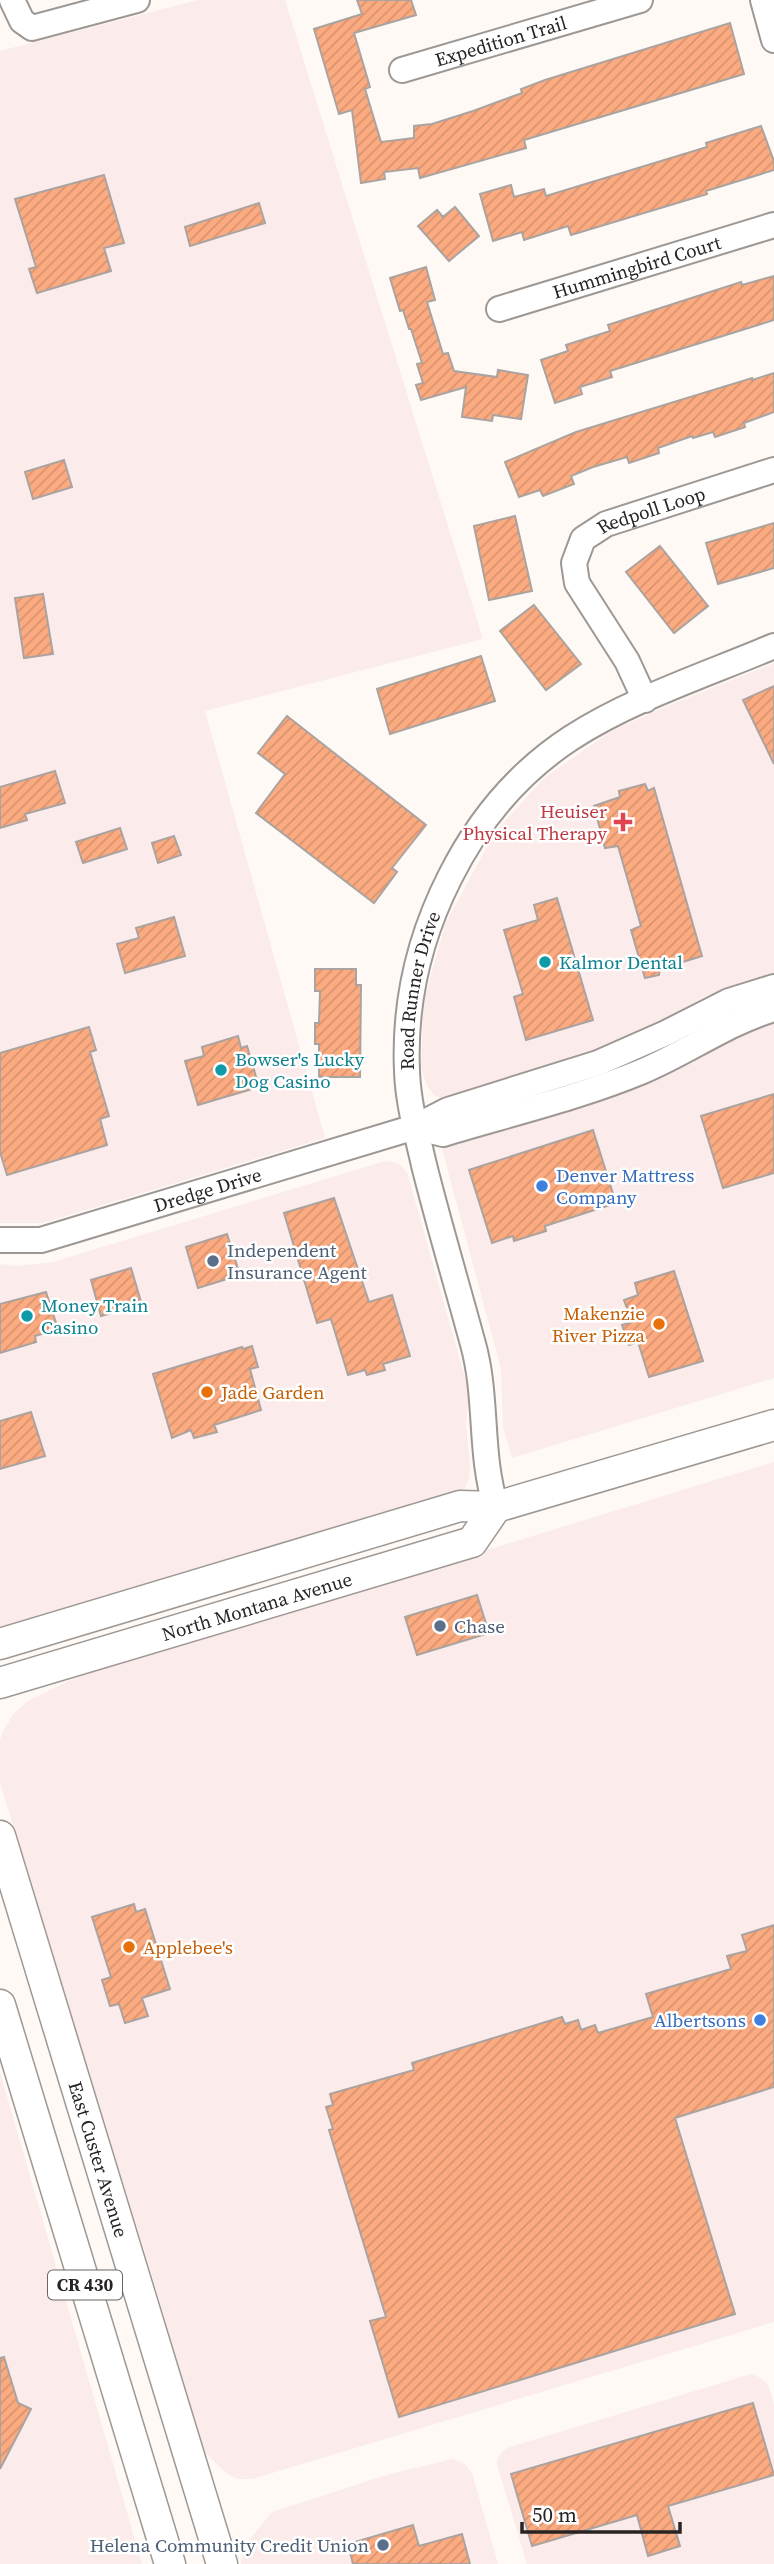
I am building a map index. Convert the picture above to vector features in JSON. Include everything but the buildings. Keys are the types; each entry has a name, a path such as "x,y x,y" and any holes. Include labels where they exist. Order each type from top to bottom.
{"main road":[{"name":"North Montana Avenue","path":"0,1644 460,1506 496,1507 774,1425"},
{"name":"North Montana Avenue","path":"0,1683 472,1542 496,1507"},
{"name":"East Custer Avenue","path":"0,1836 222,2564"},
{"name":"CR 430","path":"0,2005 170,2564"}],"street":[{"path":"12,0 22,21 32,28 137,0"},
{"name":"Expedition Trail","path":"402,70 640,0"},
{"path":"763,0 774,40"},
{"name":"Hummingbird Court","path":"499,309 774,225"},
{"name":"Redpoll Loop","path":"645,700 626,661 577,583 574,563 583,538 606,524 774,470"},
{"name":"Road Runner Drive","path":"496,1507 487,1477 479,1371 415,1127 407,1073 407,1032 413,981 426,929 461,855 480,825 509,791 548,755 594,724 774,646"},
{"name":"Dredge Drive","path":"0,1240 41,1240 415,1127 448,1110 598,1063 729,1001 774,988"},
{"name":"Dredge Drive","path":"415,1127 443,1134 610,1085 670,1059 724,1029 774,1009"}],"shaded area":[{"path":"198,0 285,0 483,639 205,711 325,1138 43,1223 0,1223 0,51"},
{"path":"774,663 774,974 703,997 628,1043 589,1058 442,1098 435,1096 427,1086 421,1067 424,1000 446,922 495,832 544,778 610,732"},
{"path":"774,1017 774,1378 512,1458 503,1427 501,1369 441,1145"},
{"path":"385,1161 398,1163 407,1172 469,1392 466,1423 470,1466 465,1488 456,1496 0,1632 0,1264 17,1266 53,1262"},
{"path":"774,1462 774,2322 252,2479 237,2479 225,2472 204,2452 197,2431 161,2305 0,1783 0,1740 3,1731 14,1713 28,1701 83,1674"},
{"path":"0,2072 142,2564 0,2564"},
{"path":"751,2374 768,2384 774,2405 774,2564 527,2564 498,2468 497,2460 502,2452 510,2447"},
{"path":"453,2459 466,2465 472,2473 498,2564 241,2564 245,2545 272,2512 390,2474"}],"place":[{"name":"Heuiser Physical Therapy","path":"623,822"},
{"name":"Kalmor Dental","path":"545,962"},
{"name":"Bowser's Lucky Dog Casino","path":"221,1070"},
{"name":"Denver Mattress Company","path":"542,1186"},
{"name":"Independent Insurance Agent","path":"213,1261"},
{"name":"Money Train Casino","path":"27,1316"},
{"name":"Makenzie River Pizza","path":"659,1324"},
{"name":"Jade Garden","path":"207,1392"},
{"name":"Chase","path":"440,1626"},
{"name":"Applebee's","path":"129,1947"},
{"name":"Albertsons","path":"760,2020"},
{"name":"Helena Community Credit Union","path":"383,2545"}]}
